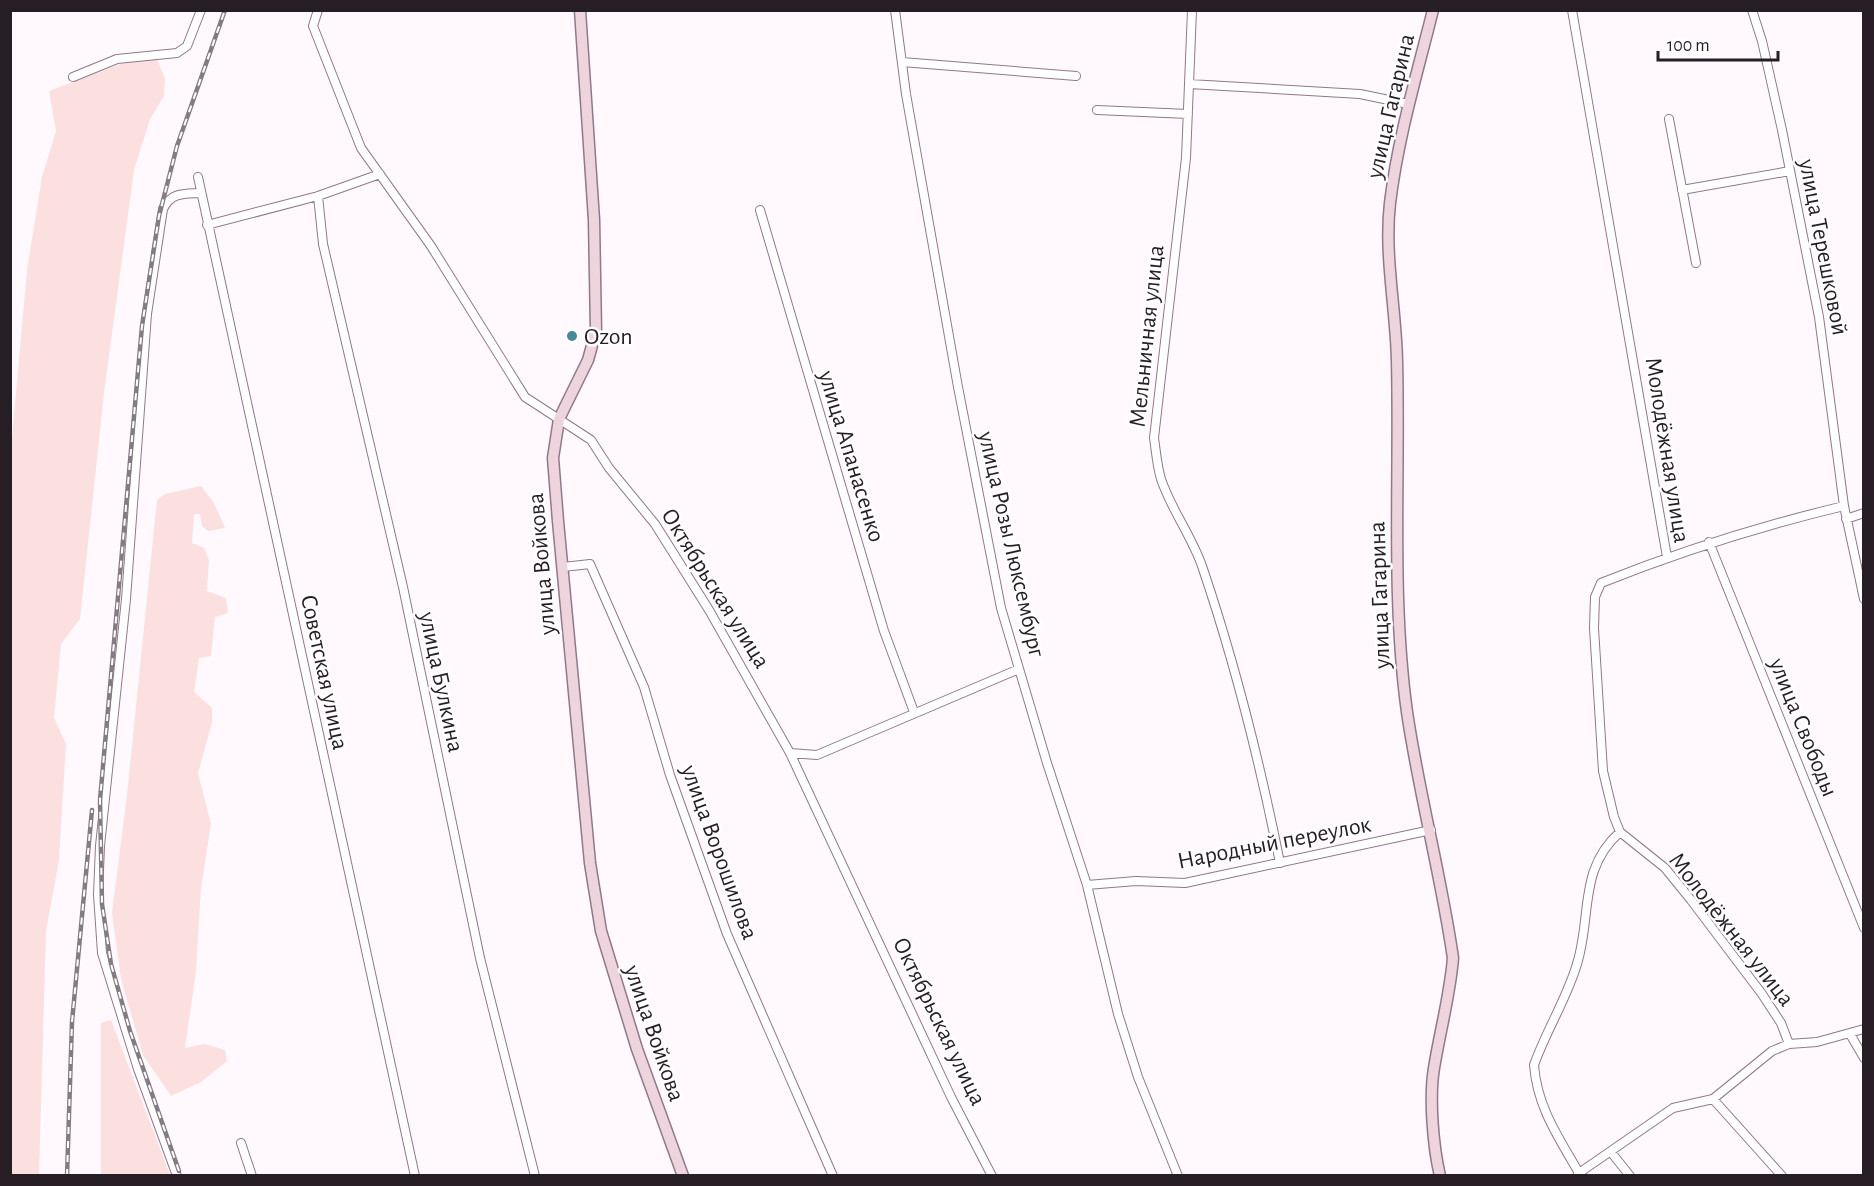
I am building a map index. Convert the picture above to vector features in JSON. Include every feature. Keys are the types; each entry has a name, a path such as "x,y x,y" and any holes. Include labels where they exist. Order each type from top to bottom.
{"main road":[{"path":"559,419 588,360 596,331 594,220 580,10"},
{"name":"улица Гагарина","path":"1433,10 1408,104 1390,207 1391,278 1398,359 1396,525 1402,662 1407,713 1431,830 1453,958 1451,987 1432,1085 1436,1161 1440,1176"},
{"name":"улица Войкова","path":"559,419 553,458 590,863 600,931 617,990 683,1176"}],"street":[{"path":"73,77 117,59 177,53 187,46 201,10"},
{"path":"318,10 313,26 361,148 431,246 525,397 559,419"},
{"name":"улица Розы Люксембург","path":"895,10 902,62 1001,608 1047,763 1087,885 1131,1056 1178,1176"},
{"name":"Мельничная улица","path":"1192,10 1186,158 1154,438 1161,477 1188,531 1202,567 1258,755 1280,863"},
{"name":"Молодёжная улица","path":"1572,10 1667,557 1601,583 1595,597 1593,628 1607,795 1620,832 1665,868 1691,900 1762,994 1781,1023 1788,1044"},
{"name":"улица Терешковой","path":"1752,10 1762,41 1819,317 1846,519 1863,599"},
{"path":"902,62 1076,76"},
{"path":"1189,84 1360,94 1408,104"},
{"path":"1097,110 1188,114"},
{"path":"1669,118 1696,263"},
{"path":"1682,190 1790,171"},
{"path":"207,225 318,196 380,174"},
{"name":"Советская улица","path":"198,177 415,1176"},
{"path":"177,1176 138,1069 102,953 98,895 100,846 126,599 139,408 163,208 168,199 177,195 201,193"},
{"name":"улица Булкина","path":"318,196 322,244 403,587 480,958 535,1176"},
{"name":"улица Апанасенко","path":"760,210 884,631 914,712"},
{"name":"Октябрьская улица","path":"559,419 591,440 609,468 655,525 709,610 790,753 951,1097 992,1176"},
{"path":"1667,557 1770,523 1844,506"},
{"path":"1846,519 1863,513"},
{"name":"улица Свободы","path":"1709,542 1863,928"},
{"name":"улица Ворошилова","path":"562,567 590,564 644,687 670,775 728,934 833,1176"},
{"path":"790,753 817,755 1019,669"},
{"name":"Народный переулок","path":"1087,885 1136,881 1185,883 1431,830"},
{"path":"1578,1174 1545,1114 1534,1065 1578,963 1590,878 1598,859 1620,832"},
{"name":"Молодёжная улица","path":"1578,1174 1673,1108 1713,1099 1772,1051 1788,1044 1817,1042 1863,1029"},
{"path":"1850,1034 1863,1058"},
{"path":"1713,1099 1782,1176"},
{"path":"241,1143 252,1176"},
{"path":"1611,1152 1630,1176"}],"shaded area":[{"path":"157,60 165,78 164,96 150,119 134,170 104,393 80,619 61,644 54,718 66,744 59,860 46,931 39,1175 11,1176 10,460 27,270 42,177 56,131 49,91 129,61"},
{"path":"201,486 214,503 225,528 208,531 202,526 200,514 194,514 192,543 204,548 209,560 207,591 226,598 228,613 215,617 211,656 199,658 194,692 212,708 212,723 198,773 211,824 201,888 196,971 185,1048 205,1044 225,1050 227,1061 201,1082 171,1096 143,1055 121,979 112,913 127,795 157,500 165,494"},
{"path":"111,1020 170,1175 101,1175 101,1023"}],"railway":[{"path":"179,1171 130,1031 111,964 102,904 100,800 142,326 159,216 177,146 225,10"},
{"path":"67,1176 72,1022 92,810"}],"place":[{"name":"Ozon","path":"572,336"}]}
